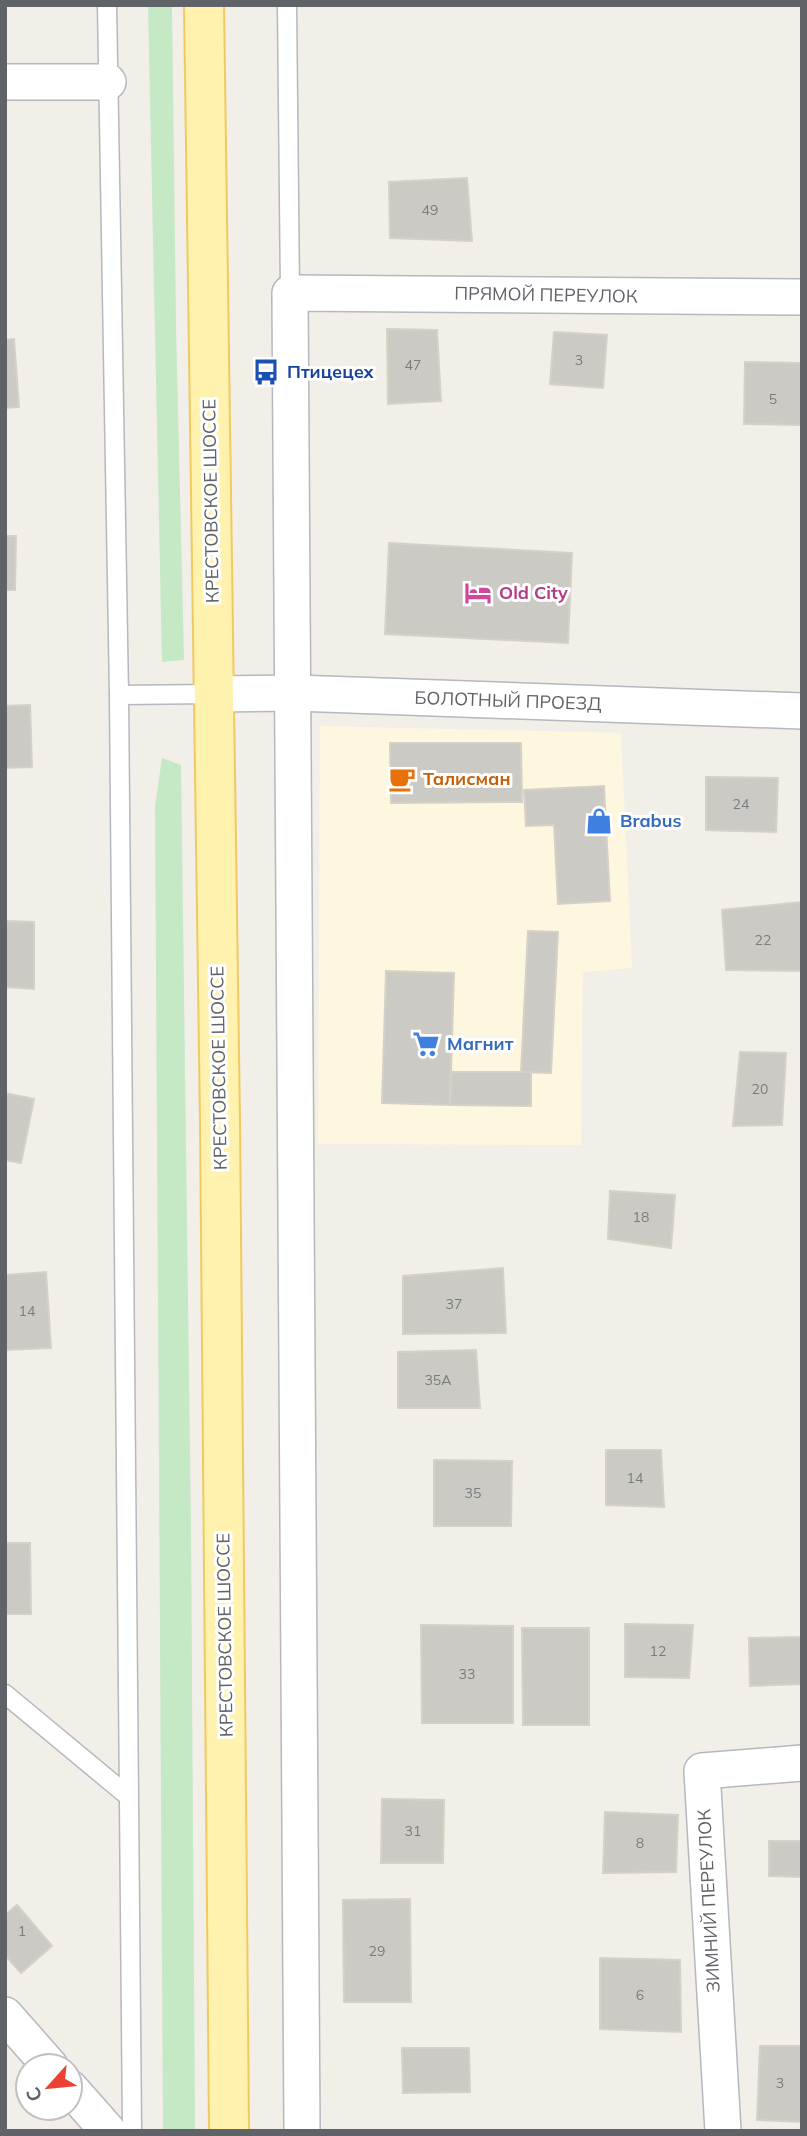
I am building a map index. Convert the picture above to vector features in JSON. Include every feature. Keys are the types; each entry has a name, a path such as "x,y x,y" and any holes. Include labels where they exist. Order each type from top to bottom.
{"main road":[{"name":"КРЕСТОВСКОЕ ШОССЕ","path":"204,5 220,1177 229,2131"}],"street":[{"path":"5,82 108,82"},
{"path":"290,293 295,693 302,2131"},
{"name":"ПРЯМОЙ ПЕРЕУЛОК","path":"290,293 802,297"},
{"name":"БОЛОТНЫЙ ПРОЕЗД","path":"213,694 295,693 802,711"},
{"name":"ЗИМНИЙ ПЕРЕУЛОК","path":"723,2131 702,1771 802,1763"},
{"path":"5,2015 38,2052"},
{"path":"84,2104 108,2131"}],"lane":[{"path":"107,5 120,695 132,2131"},
{"path":"287,5 290,293"},
{"path":"120,695 213,694"},
{"path":"5,1694 128,1796"}],"shaded area":[{"path":"320,726 621,733 632,968 583,972 581,1145 318,1144"}],"green space":[{"path":"148,5 172,5 184,660 162,662"},
{"path":"162,758 181,765 191,1529 195,2131 163,2131 155,807"}],"building":[{"path":"467,178 472,241 390,238 389,182"},
{"path":"387,329 437,330 441,401 388,404"},
{"path":"554,332 607,335 603,388 550,384"},
{"path":"14,339 19,407 5,408 5,340"},
{"path":"745,362 802,363 801,425 744,424"},
{"path":"5,536 16,536 15,590 5,590"},
{"name":"Old City","path":"389,543 572,553 568,643 385,634"},
{"path":"30,705 32,767 5,768 5,706"},
{"path":"390,743 521,743 522,802 391,803"},
{"path":"706,777 778,778 776,832 706,830"},
{"path":"604,786 610,901 558,904 554,825 526,826 524,790"},
{"path":"802,902 802,971 726,970 722,910"},
{"path":"5,921 34,922 34,989 5,987"},
{"path":"528,931 558,932 551,1073 521,1072"},
{"path":"386,971 454,973 450,1105 382,1103"},
{"path":"740,1052 786,1053 782,1125 733,1126"},
{"path":"451,1072 531,1072 531,1106 450,1105"},
{"path":"5,1093 34,1099 21,1163 5,1160"},
{"path":"610,1191 675,1195 671,1248 608,1239"},
{"path":"503,1268 506,1333 403,1334 403,1276"},
{"path":"46,1272 51,1348 5,1350 5,1275"},
{"path":"476,1350 480,1408 398,1408 398,1352"},
{"path":"606,1450 661,1450 664,1507 606,1505"},
{"path":"434,1460 512,1461 511,1526 434,1526"},
{"path":"5,1543 30,1543 31,1614 5,1614"},
{"path":"625,1624 693,1625 689,1678 625,1677"},
{"path":"421,1625 513,1626 513,1723 422,1723"},
{"path":"522,1628 589,1628 589,1725 523,1725"},
{"path":"802,1637 802,1684 750,1686 749,1638"},
{"path":"382,1799 444,1800 443,1863 381,1863"},
{"path":"605,1812 678,1815 676,1872 603,1873"},
{"path":"769,1841 802,1841 802,1877 769,1876"},
{"path":"410,1899 411,2002 344,2002 343,1900"},
{"path":"17,1905 52,1946 21,1973 5,1955 5,1915"},
{"path":"600,1958 680,1960 681,2032 600,2029"},
{"path":"760,2046 802,2046 802,2122 757,2120"},
{"path":"402,2048 469,2048 470,2092 403,2093"}],"place":[{"name":"Птицецех","path":"266,372"},
{"name":"Old City","path":"478,593"},
{"name":"Талисман","path":"402,779"},
{"name":"Brabus","path":"599,821"},
{"name":"Магнит","path":"426,1044"}]}
